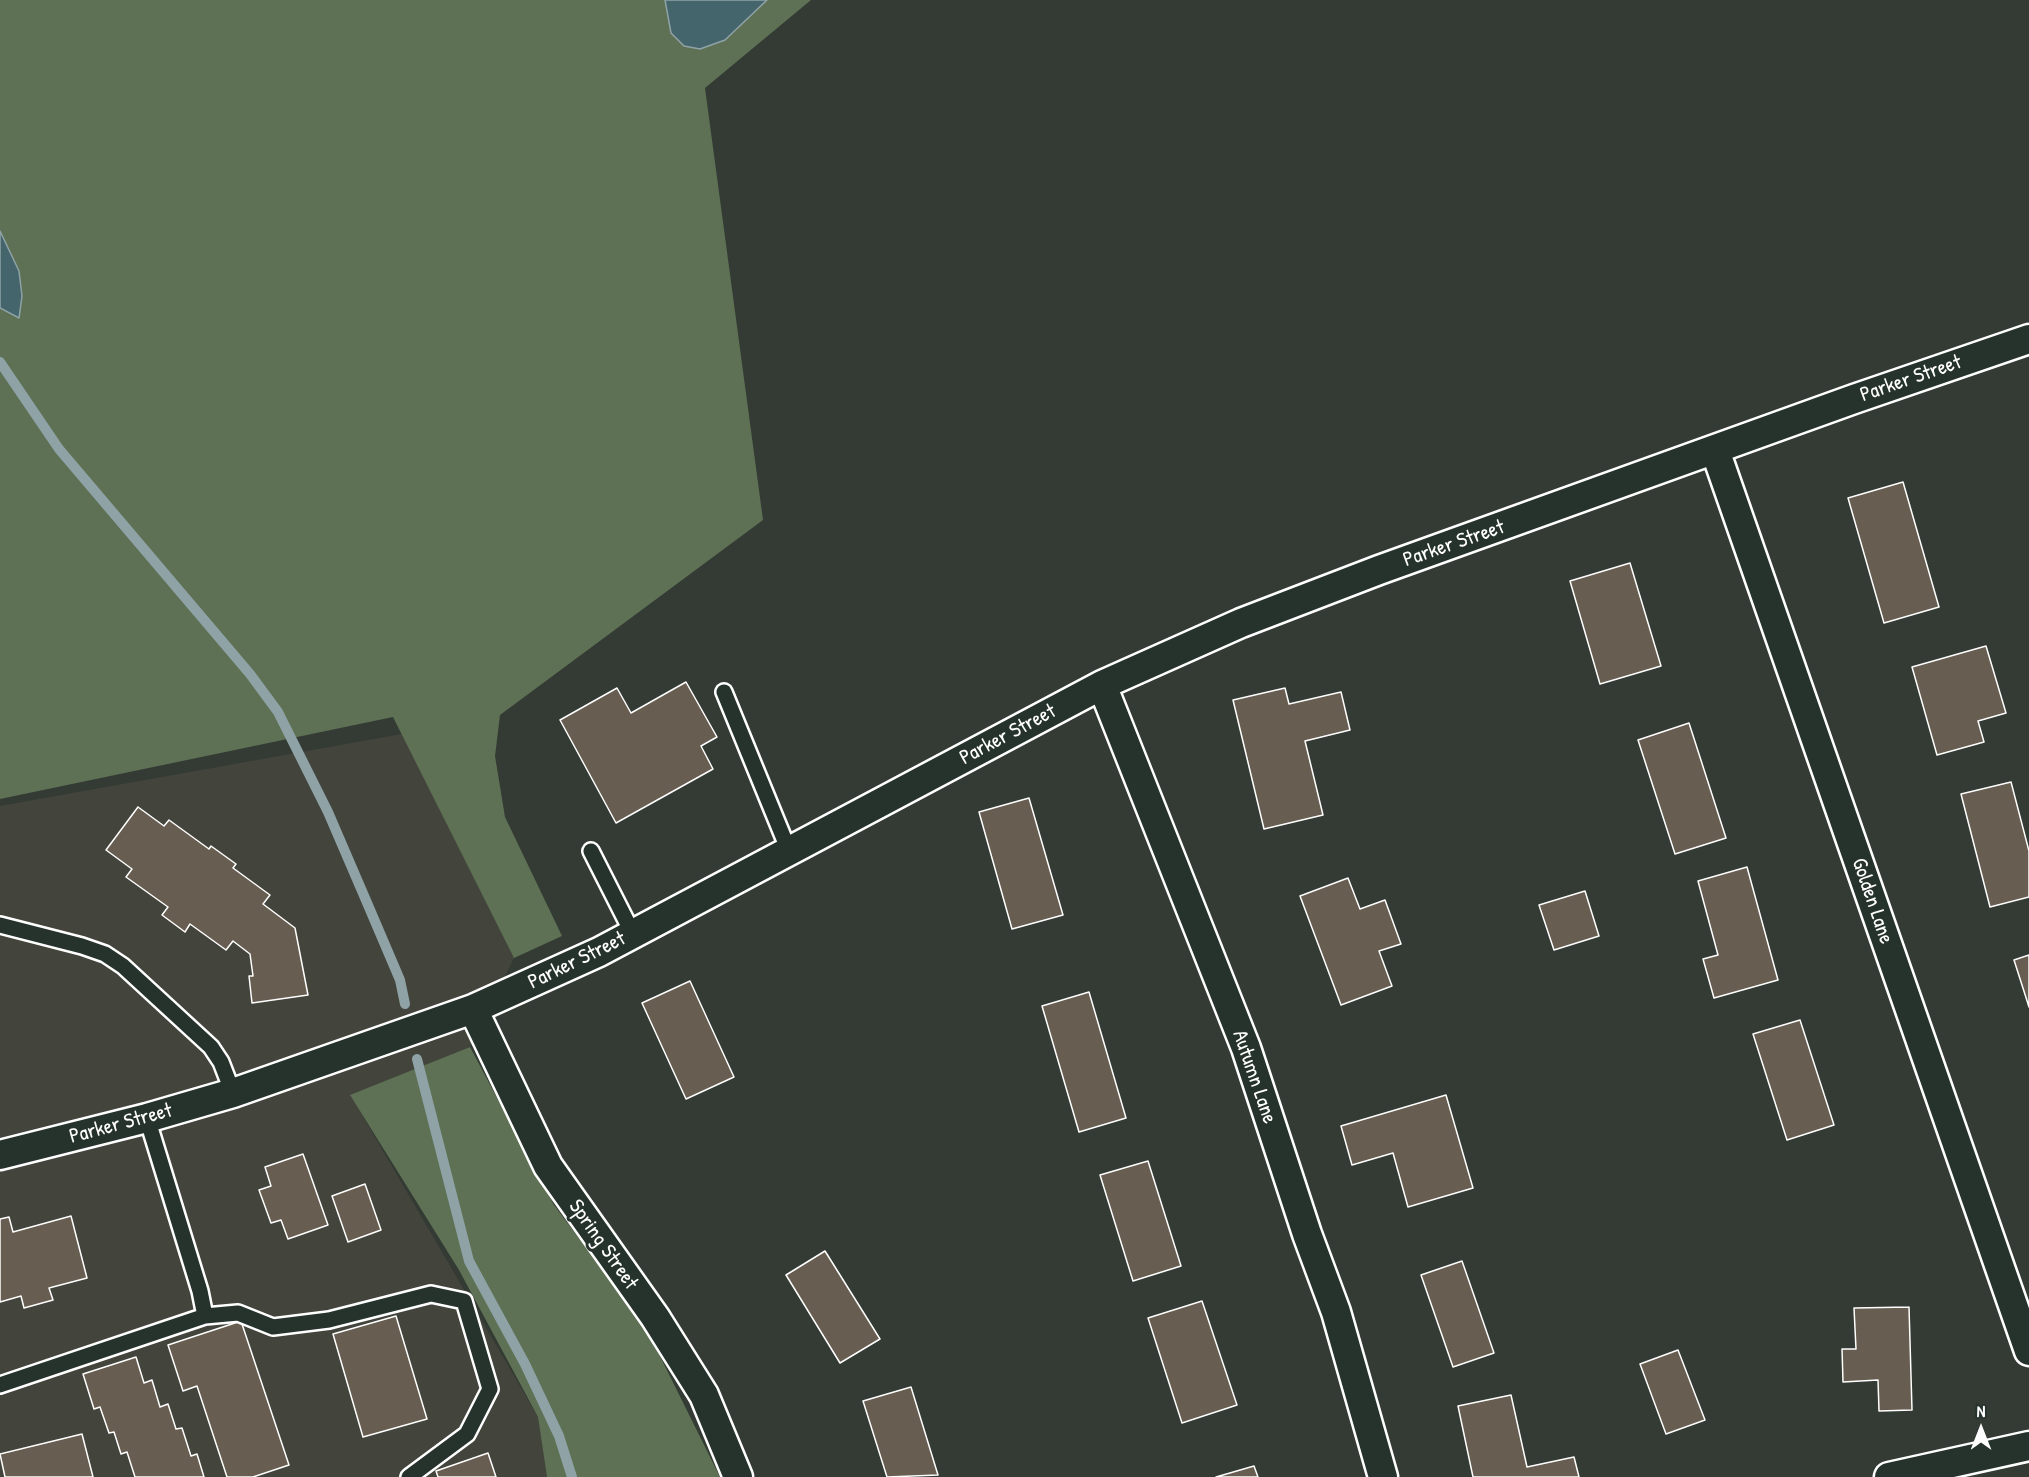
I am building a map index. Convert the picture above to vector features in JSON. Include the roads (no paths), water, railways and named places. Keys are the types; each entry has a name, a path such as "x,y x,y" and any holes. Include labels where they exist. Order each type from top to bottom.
{"street":[{"name":"Parker Street","path":"0,1155 147,1119 233,1094 473,1009 633,934 1102,685 1241,623 1854,399 2029,339"},
{"name":"Golden Lane","path":"1715,450 2029,1351"},
{"name":"Autumn Lane","path":"1102,685 1246,1048 1307,1234 1336,1312 1383,1477"},
{"name":"Spring Street","path":"473,1009 548,1166 655,1317 704,1395 738,1477"},
{"path":"1889,1477 2029,1446"}],"lane":[{"path":"724,692 789,852"},
{"path":"591,851 633,934"},
{"path":"0,925 82,946 105,954 123,966 211,1047 221,1062 233,1094"},
{"path":"147,1119 200,1291 205,1316"},
{"path":"0,1385 205,1316 238,1313 273,1327 329,1320 431,1294 464,1301 490,1389 467,1434 409,1477"}],"water":[{"path":"665,0 767,0 725,40 700,49 684,46 671,33"},
{"path":"0,231 19,271 22,296 19,318 0,308"}],"waterway":[{"path":"0,362 59,449 250,674 278,712 328,812 400,980 405,1004"},
{"path":"417,1059 469,1261 525,1364 559,1436 572,1477"}]}
